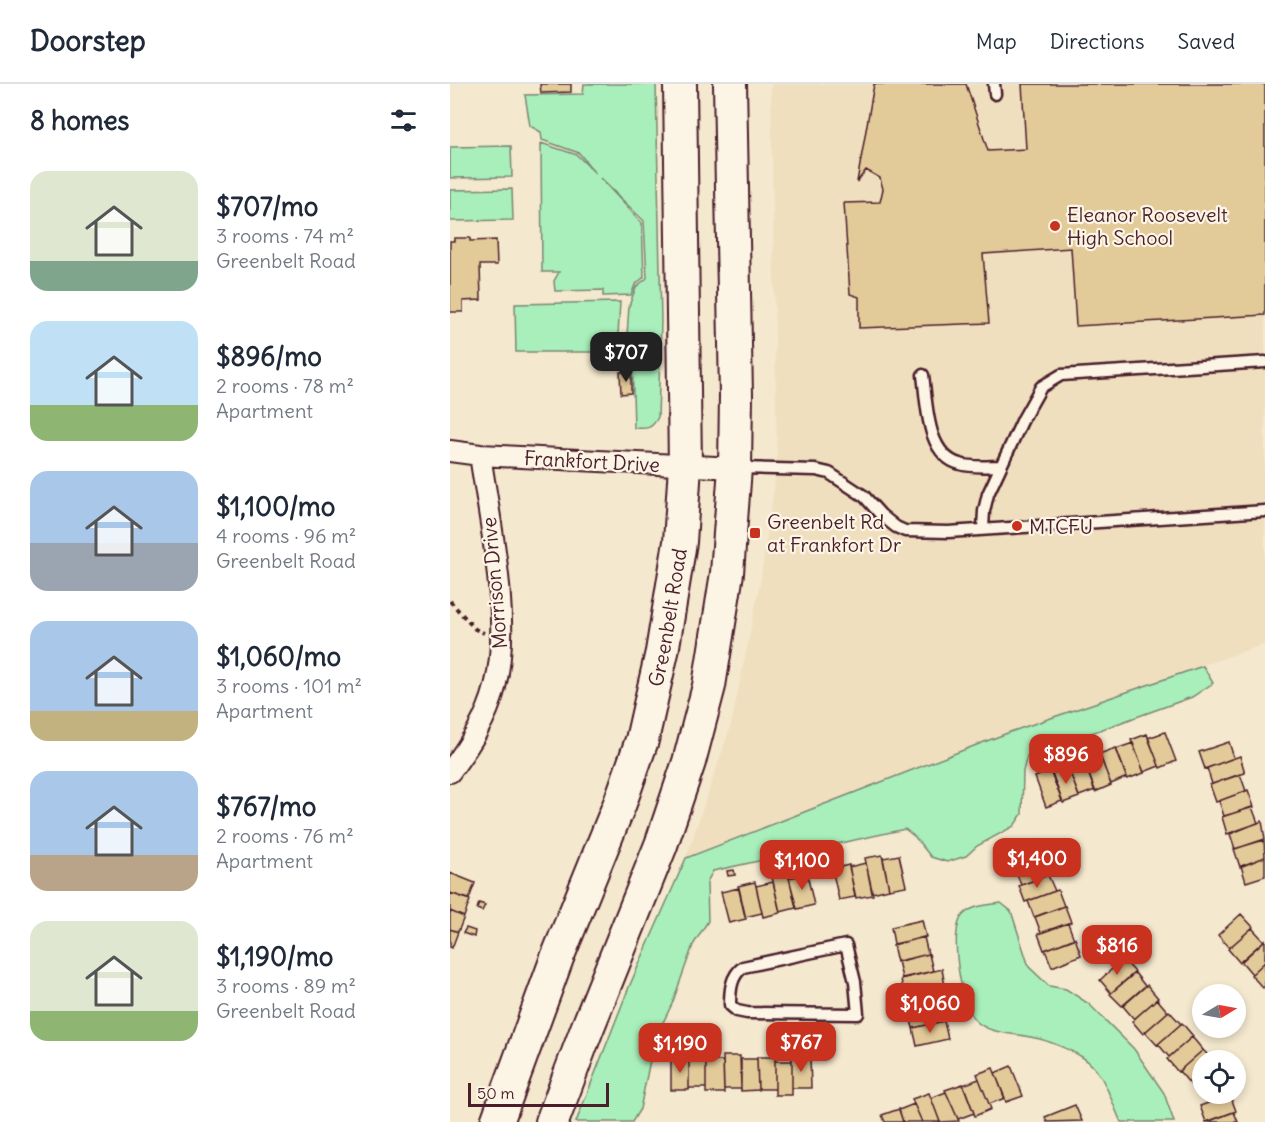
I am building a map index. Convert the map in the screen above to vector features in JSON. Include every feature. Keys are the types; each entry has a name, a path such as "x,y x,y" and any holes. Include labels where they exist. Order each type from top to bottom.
{"main road":[{"name":"Greenbelt Road","path":"497,1122 557,958 620,803 642,740 662,652 680,542 686,466 680,84"},
{"path":"552,1122 661,844 689,762 708,688 727,573 735,468 736,384 730,84"}],"street":[{"name":"Frankfort Drive","path":"450,451 480,455 735,468"},
{"name":"Morrison Drive","path":"450,772 469,747 483,720 495,688 502,640 498,579 480,455"}],"lane":[{"path":"984,528 984,511 988,494 1041,387 1061,375 1265,362"},
{"path":"923,375 934,441 945,458 960,465 1002,466"},
{"path":"735,468 816,470 829,473 864,496 881,515 905,531 948,532 1265,511"},
{"path":"846,945 855,982 858,1014 737,1011 730,1005 732,981 743,967 846,945"}],"path":[{"path":"450,600 475,629 502,640"}],"shaded area":[{"name":"MTCFU","path":"771,84 1265,84 1265,644 1010,732 686,858 731,725 760,584 777,468"}],"green space":[{"path":"584,84 656,84 661,321 658,417 654,424 646,428 634,428 632,357 626,350 629,306 636,287 647,278 644,221 600,178 642,223 644,277 635,285 631,295 603,296 603,290 555,291 554,281 559,272 542,272 541,143 577,155 595,173 579,153 542,140 541,132 530,126 525,95 583,94"},
{"path":"511,146 512,177 450,178 450,147"},
{"path":"512,189 513,220 450,221 450,190"},
{"path":"620,302 617,352 516,352 515,304"},
{"path":"1203,666 1213,683 1192,697 1027,756 1023,771 1022,814 1014,826 977,846 966,856 947,862 931,857 915,837 905,829 713,871 707,882 708,921 693,945 672,1004 654,1041 640,1109 632,1122 576,1122 629,987 686,858 1010,732"},
{"path":"1001,903 1011,911 1029,967 1049,986 1066,989 1089,1004 1134,1049 1164,1093 1174,1122 1121,1122 1102,1078 1082,1057 1046,1041 1003,1033 981,1025 975,1020 965,999 958,968 959,923 963,915 971,909"}],"building":[{"path":"540,84 571,84 571,92 541,93"},
{"name":"Eleanor Roosevelt High School","path":"874,84 966,84 988,151 1026,149 1022,84 1265,84 1265,315 1076,326 1071,248 983,254 989,323 859,328 859,297 850,294 844,203 880,202 883,189 880,178 866,170 857,182"},
{"path":"454,238 470,238 470,241 496,240 497,265 480,265 481,300 463,301 463,312 450,312 450,241 454,241"},
{"path":"620,372 631,372 631,393 621,394"},
{"path":"1165,732 1176,761 1160,768 1148,738"},
{"path":"1147,734 1159,766 1144,772 1131,740"},
{"path":"1229,742 1234,758 1205,769 1199,752"},
{"path":"1133,743 1144,773 1127,779 1116,749"},
{"path":"1116,748 1127,777 1111,784 1099,754"},
{"path":"1100,755 1111,785 1095,792 1084,761"},
{"path":"1082,756 1095,790 1079,796 1066,762"},
{"path":"1240,756 1245,773 1212,784 1207,768"},
{"path":"1068,767 1079,797 1063,803 1052,773"},
{"path":"1050,771 1062,801 1046,807 1035,777"},
{"path":"1240,774 1246,791 1216,802 1210,785"},
{"path":"1248,790 1254,807 1224,816 1219,801"},
{"path":"1252,807 1258,823 1227,834 1222,817"},
{"path":"1262,821 1265,839 1235,849 1230,834"},
{"path":"1040,840 1046,857 1017,868 1010,851"},
{"path":"1264,840 1265,857 1240,867 1234,849"},
{"path":"882,855 889,889 872,893 865,858"},
{"path":"899,855 906,886 889,889 883,858"},
{"path":"1265,857 1265,876 1246,882 1241,866"},
{"path":"1044,858 1051,874 1021,885 1015,869"},
{"path":"866,863 873,895 856,898 849,867"},
{"path":"849,865 855,897 839,900 832,869"},
{"path":"734,870 735,875 728,876 727,871"},
{"path":"450,873 475,883 469,899 450,893"},
{"path":"788,873 796,908 780,912 772,877"},
{"path":"807,874 814,905 797,909 789,878"},
{"path":"1048,875 1055,891 1025,902 1019,886"},
{"path":"755,882 762,913 745,917 738,886"},
{"path":"773,882 780,913 763,917 756,886"},
{"path":"739,888 746,919 729,923 721,892"},
{"path":"1058,890 1064,906 1034,917 1028,901"},
{"path":"450,893 470,900 464,917 450,911"},
{"path":"479,903 485,905 482,911 477,909"},
{"path":"1065,906 1071,922 1041,933 1035,917"},
{"path":"450,911 464,917 458,932 450,929"},
{"path":"1241,914 1253,927 1229,948 1218,935"},
{"path":"922,920 926,937 894,944 891,927"},
{"path":"1068,923 1074,939 1044,950 1038,934"},
{"path":"466,928 475,931 474,937 463,933"},
{"path":"1252,928 1264,941 1240,963 1228,949"},
{"path":"450,929 458,932 452,948 450,947"},
{"path":"924,937 928,954 897,962 893,945"},
{"path":"1075,938 1081,955 1052,967 1045,950"},
{"path":"1265,940 1265,962 1252,974 1241,961"},
{"path":"929,954 933,971 902,978 898,961"},
{"path":"1123,959 1135,972 1111,993 1100,980"},
{"path":"1265,962 1265,986 1263,988 1251,975"},
{"path":"942,969 945,986 904,996 901,979"},
{"path":"1135,973 1145,986 1122,1006 1110,994"},
{"path":"1147,985 1158,998 1134,1019 1123,1006"},
{"path":"940,987 944,1004 909,1012 906,995"},
{"path":"1157,999 1168,1012 1143,1034 1132,1021"},
{"path":"940,1005 944,1021 913,1028 909,1012"},
{"path":"1169,1011 1181,1024 1157,1045 1145,1032"},
{"path":"944,1021 948,1039 917,1046 913,1028"},
{"path":"1182,1023 1192,1035 1169,1057 1158,1044"},
{"path":"1192,1037 1203,1050 1192,1050 1192,1060 1178,1072 1167,1059"},
{"path":"689,1056 706,1056 706,1088 689,1088"},
{"path":"723,1056 740,1056 741,1089 724,1089"},
{"path":"757,1057 775,1057 775,1089 758,1089"},
{"path":"792,1057 810,1057 811,1088 792,1088"},
{"path":"671,1058 689,1058 689,1090 671,1090"},
{"path":"741,1059 757,1059 758,1090 741,1091"},
{"path":"1192,1060 1192,1084 1191,1085 1179,1071"},
{"path":"706,1061 723,1061 724,1093 706,1093"},
{"path":"775,1061 792,1061 792,1095 775,1095"},
{"path":"1011,1066 1023,1096 1006,1102 995,1073"},
{"path":"993,1068 1005,1098 989,1104 977,1074"},
{"path":"979,1079 991,1109 975,1116 963,1085"},
{"path":"963,1084 974,1113 958,1119 945,1090"},
{"path":"946,1092 959,1121 940,1122 931,1098"},
{"path":"929,1093 940,1122 922,1122 912,1099"},
{"path":"914,1104 922,1122 903,1122 899,1110"},
{"path":"1233,1104 1236,1111 1206,1122 1200,1106"},
{"path":"1075,1105 1082,1121 1047,1122 1045,1117"},
{"path":"899,1109 903,1122 885,1122 882,1115"},
{"path":"1234,1112 1238,1122 1207,1122"}],"place":[{"name":"Eleanor Roosevelt High School","path":"1055,226"},
{"name":"MTCFU","path":"1017,526"},
{"name":"Greenbelt Rd at Frankfort Dr","path":"755,533"}]}
